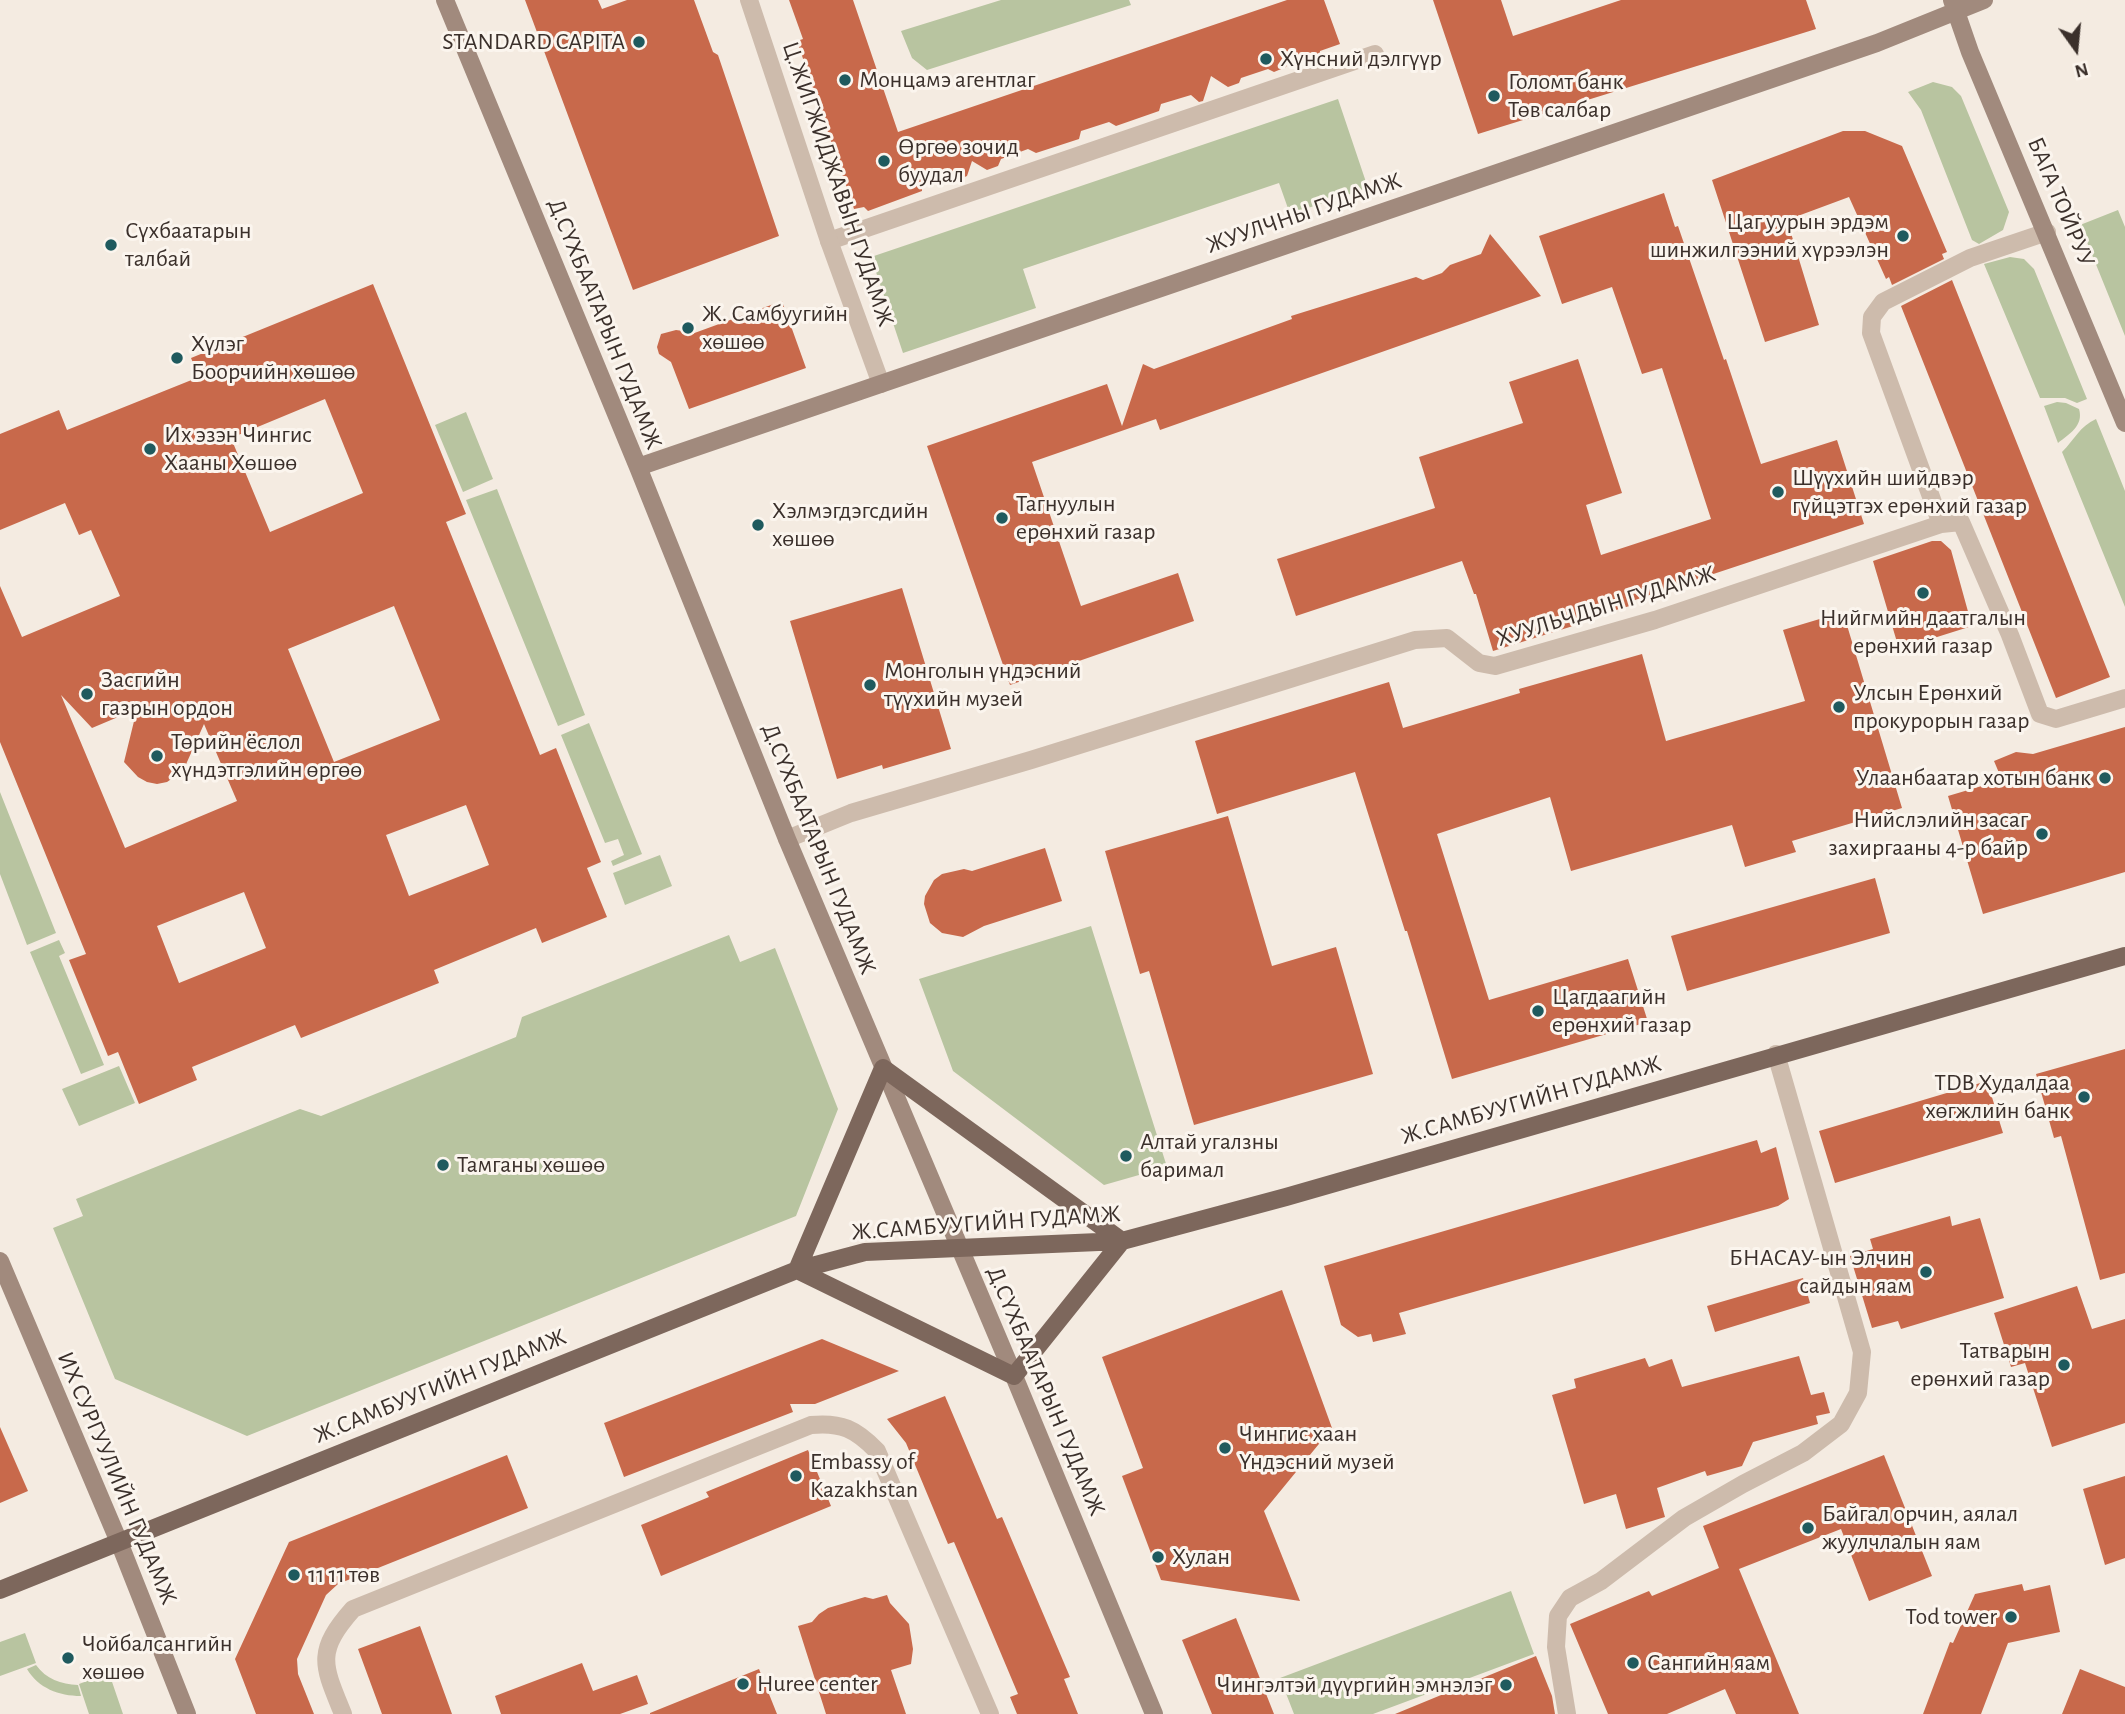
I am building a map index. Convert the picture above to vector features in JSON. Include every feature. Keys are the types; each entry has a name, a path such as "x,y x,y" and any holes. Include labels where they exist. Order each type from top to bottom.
{"main road":[{"name":"Д.СҮХБААТАРЫН ГУДАМЖ","path":"445,0 638,467 787,839 1154,1714"},
{"name":"ЖУУЛЧНЫ ГУДАМЖ","path":"638,467 1877,43 1954,6 1984,0"},
{"name":"БАГА ТОЙРУУ","path":"1954,6 1970,52 2125,423"},
{"name":"Ж.САМБУУГИЙН ГУДАМЖ","path":"0,1590 797,1270 865,1252 1122,1241 2125,956"},
{"path":"883,1068 1122,1241 1014,1376 797,1270 883,1068"},
{"name":"ИХ СУРГУУЛИЙН ГУДАМЖ","path":"0,1261 187,1714"}],"street":[{"name":"Ц.ЖИГЖИДЖАВЫН ГУДАМЖ","path":"749,0 829,241 881,384"},
{"path":"829,241 1375,54"},
{"path":"2047,232 1970,258 1883,302 1872,317 1871,333 1941,524 1961,522 2010,635 2040,714 2056,719 2125,698"},
{"name":"ХУУЛЬЧДЫН ГУДАМЖ","path":"787,839 851,813 1031,760 1415,640 1447,638 1479,663 1495,666 1655,620 1941,524"},
{"path":"1567,1714 1556,1647 1558,1616 1570,1598 1601,1581 1684,1518 1803,1453 1841,1424 1858,1393 1862,1352 1776,1054"},
{"path":"343,1714 326,1671 327,1649 336,1629 353,1609 811,1425 831,1423 864,1437 877,1451 990,1714"}],"green space":[{"path":"1001,0 1129,0 1131,5 927,70 912,58 901,31"},
{"path":"1933,82 1952,87 1961,96 2009,212 2003,230 1979,244 1972,240 1921,110 1908,92"},
{"path":"1338,99 1368,188 1290,214 1279,183 1023,269 1036,308 903,353 871,257"},
{"path":"2118,210 2125,227 2125,336 2080,225"},
{"path":"2010,257 2024,259 2034,269 2087,399 2077,403 2065,398 2040,398 1984,264"},
{"path":"2057,402 2079,409 2080,415 2074,429 2058,443 2044,406"},
{"path":"466,412 493,479 463,492 435,425"},
{"path":"2096,419 2125,491 2125,607 2062,452 2081,429"},
{"path":"497,489 585,715 558,726 466,500"},
{"path":"589,723 642,854 613,866 611,861 624,855 618,839 605,843 561,735"},
{"path":"0,792 56,933 27,945 0,874"},
{"path":"660,855 672,886 625,905 613,873"},
{"path":"1091,926 1167,1167 1104,1185 953,1071 919,979"},
{"path":"729,935 740,962 775,948 838,1109 796,1216 247,1436 115,1379 53,1228 83,1216 76,1199 300,1109 321,1116 516,1037 522,1017"},
{"path":"59,940 65,953 59,956 104,1065 81,1074 30,952"},
{"path":"119,1066 135,1103 79,1126 62,1089"},
{"path":"1511,1591 1534,1654 1373,1714 1294,1714 1280,1678"},
{"path":"25,1633 36,1663 0,1676 0,1642"},
{"path":"36,1665 54,1680 78,1685 81,1696 57,1692 43,1686 27,1669"},
{"path":"109,1673 123,1714 89,1714 79,1684"}],"building":[{"path":"525,0 598,0 602,9 627,0 694,0 713,52 718,55 779,236 633,290"},
{"path":"789,0 853,0 898,132 1287,0 1324,0 1340,44 1320,51 1320,56 1305,61 1293,52 1286,67 1274,72 1268,69 1241,78 1239,83 1228,87 1211,76 1203,101 1199,102 1191,95 1161,104 1159,111 1116,126 1109,122 1081,131 1079,139 1036,153 1028,149 1001,159 998,166 987,170 972,161 967,176 955,181 951,177 936,182 922,187 922,191 868,211 864,207 854,209 797,41 803,39"},
{"path":"1433,0 1501,0 1513,36 1621,0 1806,0 1816,29 1478,134"},
{"name":"Цаг уурын эрдэм шинжилгээний хүрээлэн","path":"1843,131 1865,131 1902,146 1947,252 1942,254 1944,259 1892,285 1889,277 1886,279 1849,197 1787,220 1819,325 1765,342 1712,180"},
{"path":"1664,193 1724,360 1726,359 1761,464 1837,440 1864,524 1632,601 1633,605 1493,651 1476,594 1462,561 1296,616 1277,559 1435,508 1419,457 1523,423 1509,382 1578,359 1622,493 1586,505 1601,555 1711,519 1662,368 1642,374 1612,287 1562,304 1539,236"},
{"path":"1490,234 1541,296 1160,430 1156,419 1032,462 1081,606 1178,573 1194,621 1010,685 927,446 1107,384 1122,426 1143,364 1154,369 1292,319 1291,316 1416,277 1423,280 1442,273 1450,265 1481,254"},
{"path":"1952,280 2110,677 2056,698 1901,306"},
{"name":"Засгийн газрын ордон","path":"373,284 466,514 446,522 540,755 556,748 601,862 587,868 607,917 542,943 536,928 434,970 439,983 301,1038 295,1025 192,1067 197,1080 139,1104 118,1052 108,1056 69,960 86,954 0,742 0,586 22,637 120,596 91,530 79,535 65,503 0,530 0,434 59,410 67,430 199,377 191,358","holes":["325,399 363,493 270,532 231,438","394,606 440,720 334,762 288,649","61,695 92,728 137,709 124,762 138,777 147,782 167,782 183,771 204,724 237,801 125,848","466,805 489,865 409,896 386,835","244,892 266,948 179,983 157,926"]},
{"path":"782,301 806,368 689,409 671,362 659,354 657,347 661,334 676,330 689,335"},
{"name":"Нийгмийн даатгалын ерөнхий газар","path":"1932,541 1941,541 1951,550 1972,626 1899,649 1873,561"},
{"name":"Монголын үндэсний түүхийн музей","path":"902,588 951,749 837,779 790,621"},
{"path":"1843,612 1902,808 1792,841 1796,852 1745,867 1732,825 1571,871 1550,797 1437,834 1489,1000 1628,959 1648,1022 1452,1079 1355,772 1217,814 1195,741 1389,682 1403,728 1520,693 1519,689 1642,654 1666,741 1805,701 1783,630"},
{"name":"Нийслэлийн засаг захиргааны 4-р байр","path":"2125,727 2125,872 1983,914 1948,796 2002,780 1994,761 2016,752 2033,754"},
{"path":"1228,816 1272,966 1336,947 1373,1074 1194,1125 1149,971 1140,974 1105,851"},
{"path":"1045,848 1062,901 984,926 963,937 942,933 930,923 924,904 925,896 934,880 942,874 964,869 972,871"},
{"path":"1875,878 1890,933 1687,991 1671,936"},
{"path":"2125,1049 2125,1273 2100,1280 2061,1136 2054,1138 2036,1074"},
{"path":"1987,1081 2003,1133 1835,1183 1819,1131"},
{"path":"1757,1140 1761,1153 1776,1147 1789,1199 1778,1206 1399,1313 1406,1334 1373,1342 1371,1334 1358,1337 1341,1325 1324,1266"},
{"name":"БНАСАУ-ын Элчин сайдын яам","path":"1950,1216 1952,1226 1980,1218 2004,1298 1901,1329 1898,1321 1872,1328 1850,1256 1873,1249 1870,1239"},
{"path":"1803,1278 1810,1303 1715,1332 1707,1306"},
{"name":"Татварын ерөнхий газар","path":"2077,1286 2092,1329 2125,1319 2125,1423 2052,1447 2025,1363 2011,1367 1994,1313"},
{"name":"Чингис хаан Үндэсний музей","path":"1282,1290 1332,1428 1264,1511 1300,1601 1161,1580 1122,1476 1143,1468 1102,1357"},
{"path":"822,1339 899,1371 815,1404 790,1404 793,1412 624,1477 604,1423"},
{"path":"1799,1356 1811,1395 1824,1392 1830,1413 1816,1416 1818,1424 1753,1442 1742,1466 1707,1476 1705,1471 1657,1488 1665,1517 1626,1529 1616,1494 1584,1504 1552,1395 1576,1388 1574,1379 1645,1358 1649,1367 1672,1359 1682,1387"},
{"path":"945,1396 997,1519 1002,1517 1070,1677 1064,1679 1078,1714 1017,1714 1010,1697 1018,1694 954,1542 948,1544 906,1443 887,1419"},
{"path":"0,1427 28,1491 0,1503"},
{"path":"808,1450 831,1506 661,1576 641,1525 709,1497 706,1492"},
{"path":"507,1455 528,1508 338,1584 326,1595 297,1659 298,1674 314,1714 256,1714 235,1659 289,1542"},
{"path":"1884,1455 1932,1576 1869,1601 1841,1529 1739,1569 1799,1714 1736,1714 1725,1689 1667,1714 1608,1714 1570,1624 1649,1591 1652,1596 1719,1568 1703,1526"},
{"path":"2125,1476 2125,1558 2105,1565 2083,1489"},
{"path":"2022,1584 2024,1591 2050,1585 2060,1632 2008,1643 1981,1714 1923,1714 1950,1642 1953,1643 1975,1594"},
{"path":"887,1595 890,1603 909,1624 913,1649 911,1664 891,1670 906,1714 826,1714 798,1626 812,1622 828,1608 865,1597 873,1599"},
{"path":"1236,1618 1274,1714 1212,1714 1182,1640"},
{"path":"420,1626 452,1714 382,1714 358,1649"},
{"name":"Чингэлтэй дүүргийн эмнэлэг","path":"1536,1656 1552,1696 1555,1714 1395,1714"},
{"path":"582,1663 593,1691 637,1675 648,1704 620,1714 501,1714 495,1696"},
{"name":"Huree center","path":"759,1669 777,1714 650,1714 650,1713"},
{"path":"2080,1669 2125,1687 2125,1714 2062,1714"}],"place":[{"name":"STANDARD CAPITA","path":"639,42"},
{"name":"Хүнсний дэлгүүр","path":"1266,59"},
{"name":"Монцамэ агентлаг","path":"845,80"},
{"name":"Голомт банк Төв салбар","path":"1494,96"},
{"name":"Өргөө зочид буудал","path":"884,161"},
{"name":"Цаг уурын эрдэм шинжилгээний хүрээлэн","path":"1903,236"},
{"name":"Сүхбаатарын талбай","path":"111,245"},
{"name":"Ж. Самбуугийн хөшөө","path":"688,328"},
{"name":"Хүлэг Боорчийн хөшөө","path":"177,358"},
{"name":"Их эзэн Чингис Хааны Хөшөө","path":"150,449"},
{"name":"Шүүхийн шийдвэр гүйцэтгэх ерөнхий газар","path":"1778,492"},
{"name":"Тагнуулын ерөнхий газар","path":"1002,518"},
{"name":"Хэлмэгдэгсдийн хөшөө","path":"758,525"},
{"name":"Нийгмийн даатгалын ерөнхий газар","path":"1923,593"},
{"name":"Монголын үндэсний түүхийн музей","path":"870,685"},
{"name":"Засгийн газрын ордон","path":"87,694"},
{"name":"Улсын Ерөнхий прокурорын газар","path":"1839,707"},
{"name":"Төрийн ёслол хүндэтгэлийн өргөө","path":"157,756"},
{"name":"Улаанбаатар хотын банк","path":"2105,778"},
{"name":"Нийслэлийн засаг захиргааны 4-р байр","path":"2042,834"},
{"name":"Цагдаагийн ерөнхий газар","path":"1538,1011"},
{"name":"TDB Худалдаа хөгжлийн банк","path":"2084,1097"},
{"name":"Алтай угалзны баримал","path":"1126,1156"},
{"name":"Тамганы хөшөө","path":"443,1165"},
{"name":"БНАСАУ-ын Элчин сайдын яам","path":"1926,1272"},
{"name":"Татварын ерөнхий газар","path":"2064,1365"},
{"name":"Чингис хаан Үндэсний музей","path":"1225,1448"},
{"name":"Embassy of Kazakhstan","path":"796,1476"},
{"name":"Байгал орчин, аялал жуулчлалын яам","path":"1808,1528"},
{"name":"Хулан","path":"1158,1557"},
{"name":"11 11 төв","path":"294,1575"},
{"name":"Tod tower","path":"2011,1617"},
{"name":"Чойбалсангийн хөшөө","path":"68,1658"},
{"name":"Сангийн яам","path":"1633,1663"},
{"name":"Huree center","path":"743,1684"},
{"name":"Чингэлтэй дүүргийн эмнэлэг","path":"1506,1685"}]}
